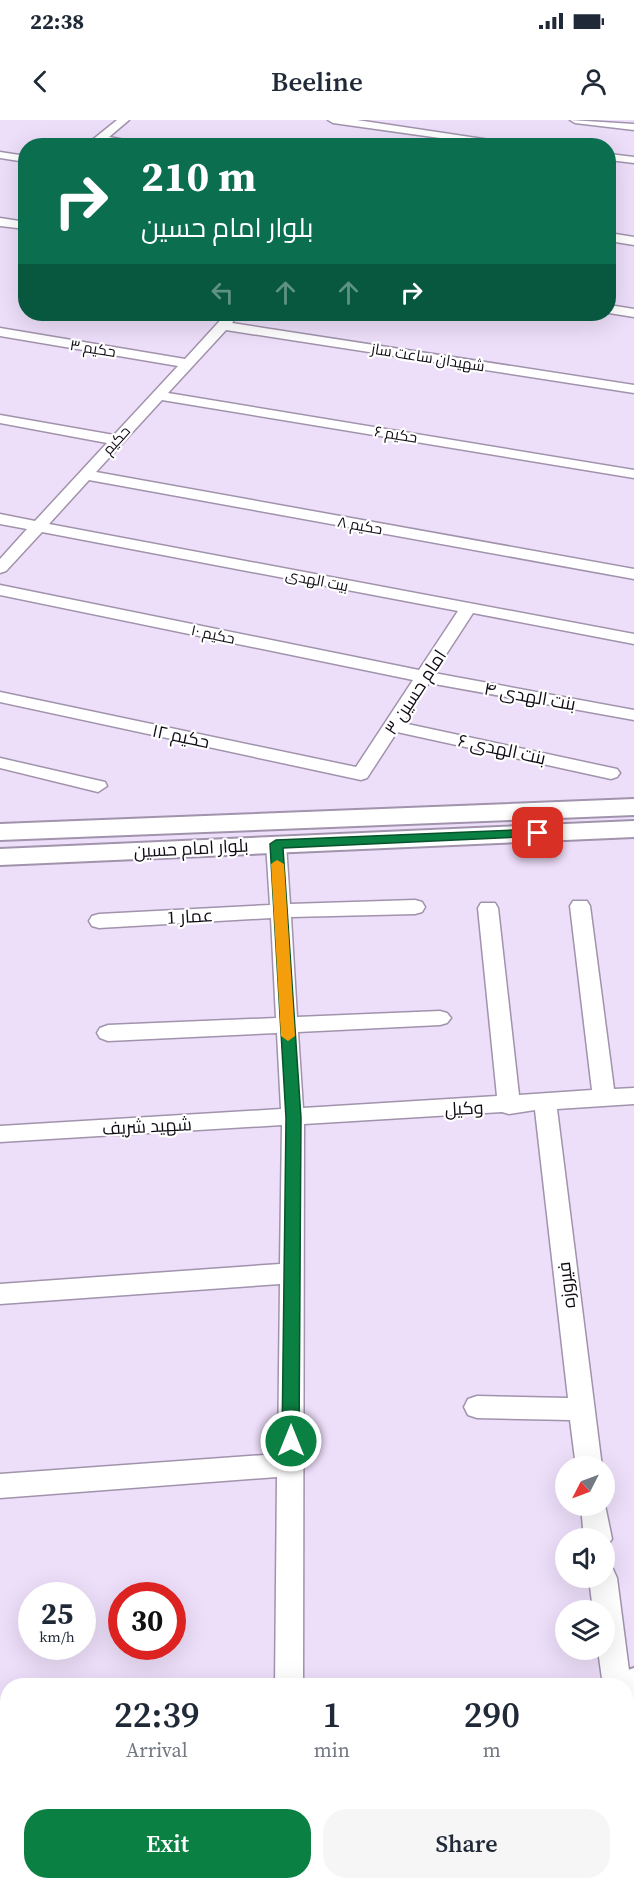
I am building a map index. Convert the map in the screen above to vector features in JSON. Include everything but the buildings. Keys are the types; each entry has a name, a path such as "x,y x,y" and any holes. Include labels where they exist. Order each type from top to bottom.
{"main road":[{"name":"بلوار امام حسین","path":"0,832 634,807"},
{"name":"بلوار امام حسین","path":"0,857 634,829"}],"street":[{"path":"102,138 124,120"},
{"path":"333,120 466,138"},
{"path":"575,120 634,128"},
{"path":"0,155 18,158"},
{"path":"616,158 634,160"},
{"path":"0,222 18,224"},
{"path":"616,238 634,241"},
{"path":"616,245 634,248"},
{"path":"616,310 634,313"},
{"name":"حکیم","path":"0,568 226,321"},
{"name":"شهیدان ساعت ساز","path":"222,325 634,389"},
{"name":"حکیم ۳","path":"0,332 187,363"},
{"name":"حکیم ۶","path":"158,394 634,474"},
{"path":"0,419 116,440"},
{"name":"حکیم ۸","path":"85,475 634,574"},
{"name":"بیت الهدی","path":"0,519 634,639"},
{"name":"حکیم ۱۰","path":"0,590 426,677"},
{"name":"امام حسین ۳","path":"361,774 426,677 468,608"},
{"name":"بنت الهدی ۴","path":"426,677 634,715"},
{"name":"حکیم ۱۲","path":"0,697 361,774"},
{"name":"بنت الهدی ۶","path":"393,726 611,773"},
{"path":"0,763 98,786"},
{"path":"276,844 293,1118 289,1678"},
{"path":"580,906 604,1097"},
{"name":"عمار 1","path":"99,921 280,911 415,907"},
{"path":"488,908 509,1106"},
{"path":"108,1033 440,1018"},
{"name":"وکیل","path":"293,1118 509,1106 634,1096"},
{"name":"فیروزه","path":"545,1103 587,1456"},
{"name":"شهید شریف","path":"0,1134 293,1118"},
{"path":"0,1294 292,1273"},
{"path":"477,1407 581,1409"},
{"path":"0,1486 290,1465"},
{"path":"604,1588 616,1678"}],"slow traffic":[{"path":"277,864 288,1036"}],"route":[{"path":"291,1441 293,1118 276,844 538,833"}]}
